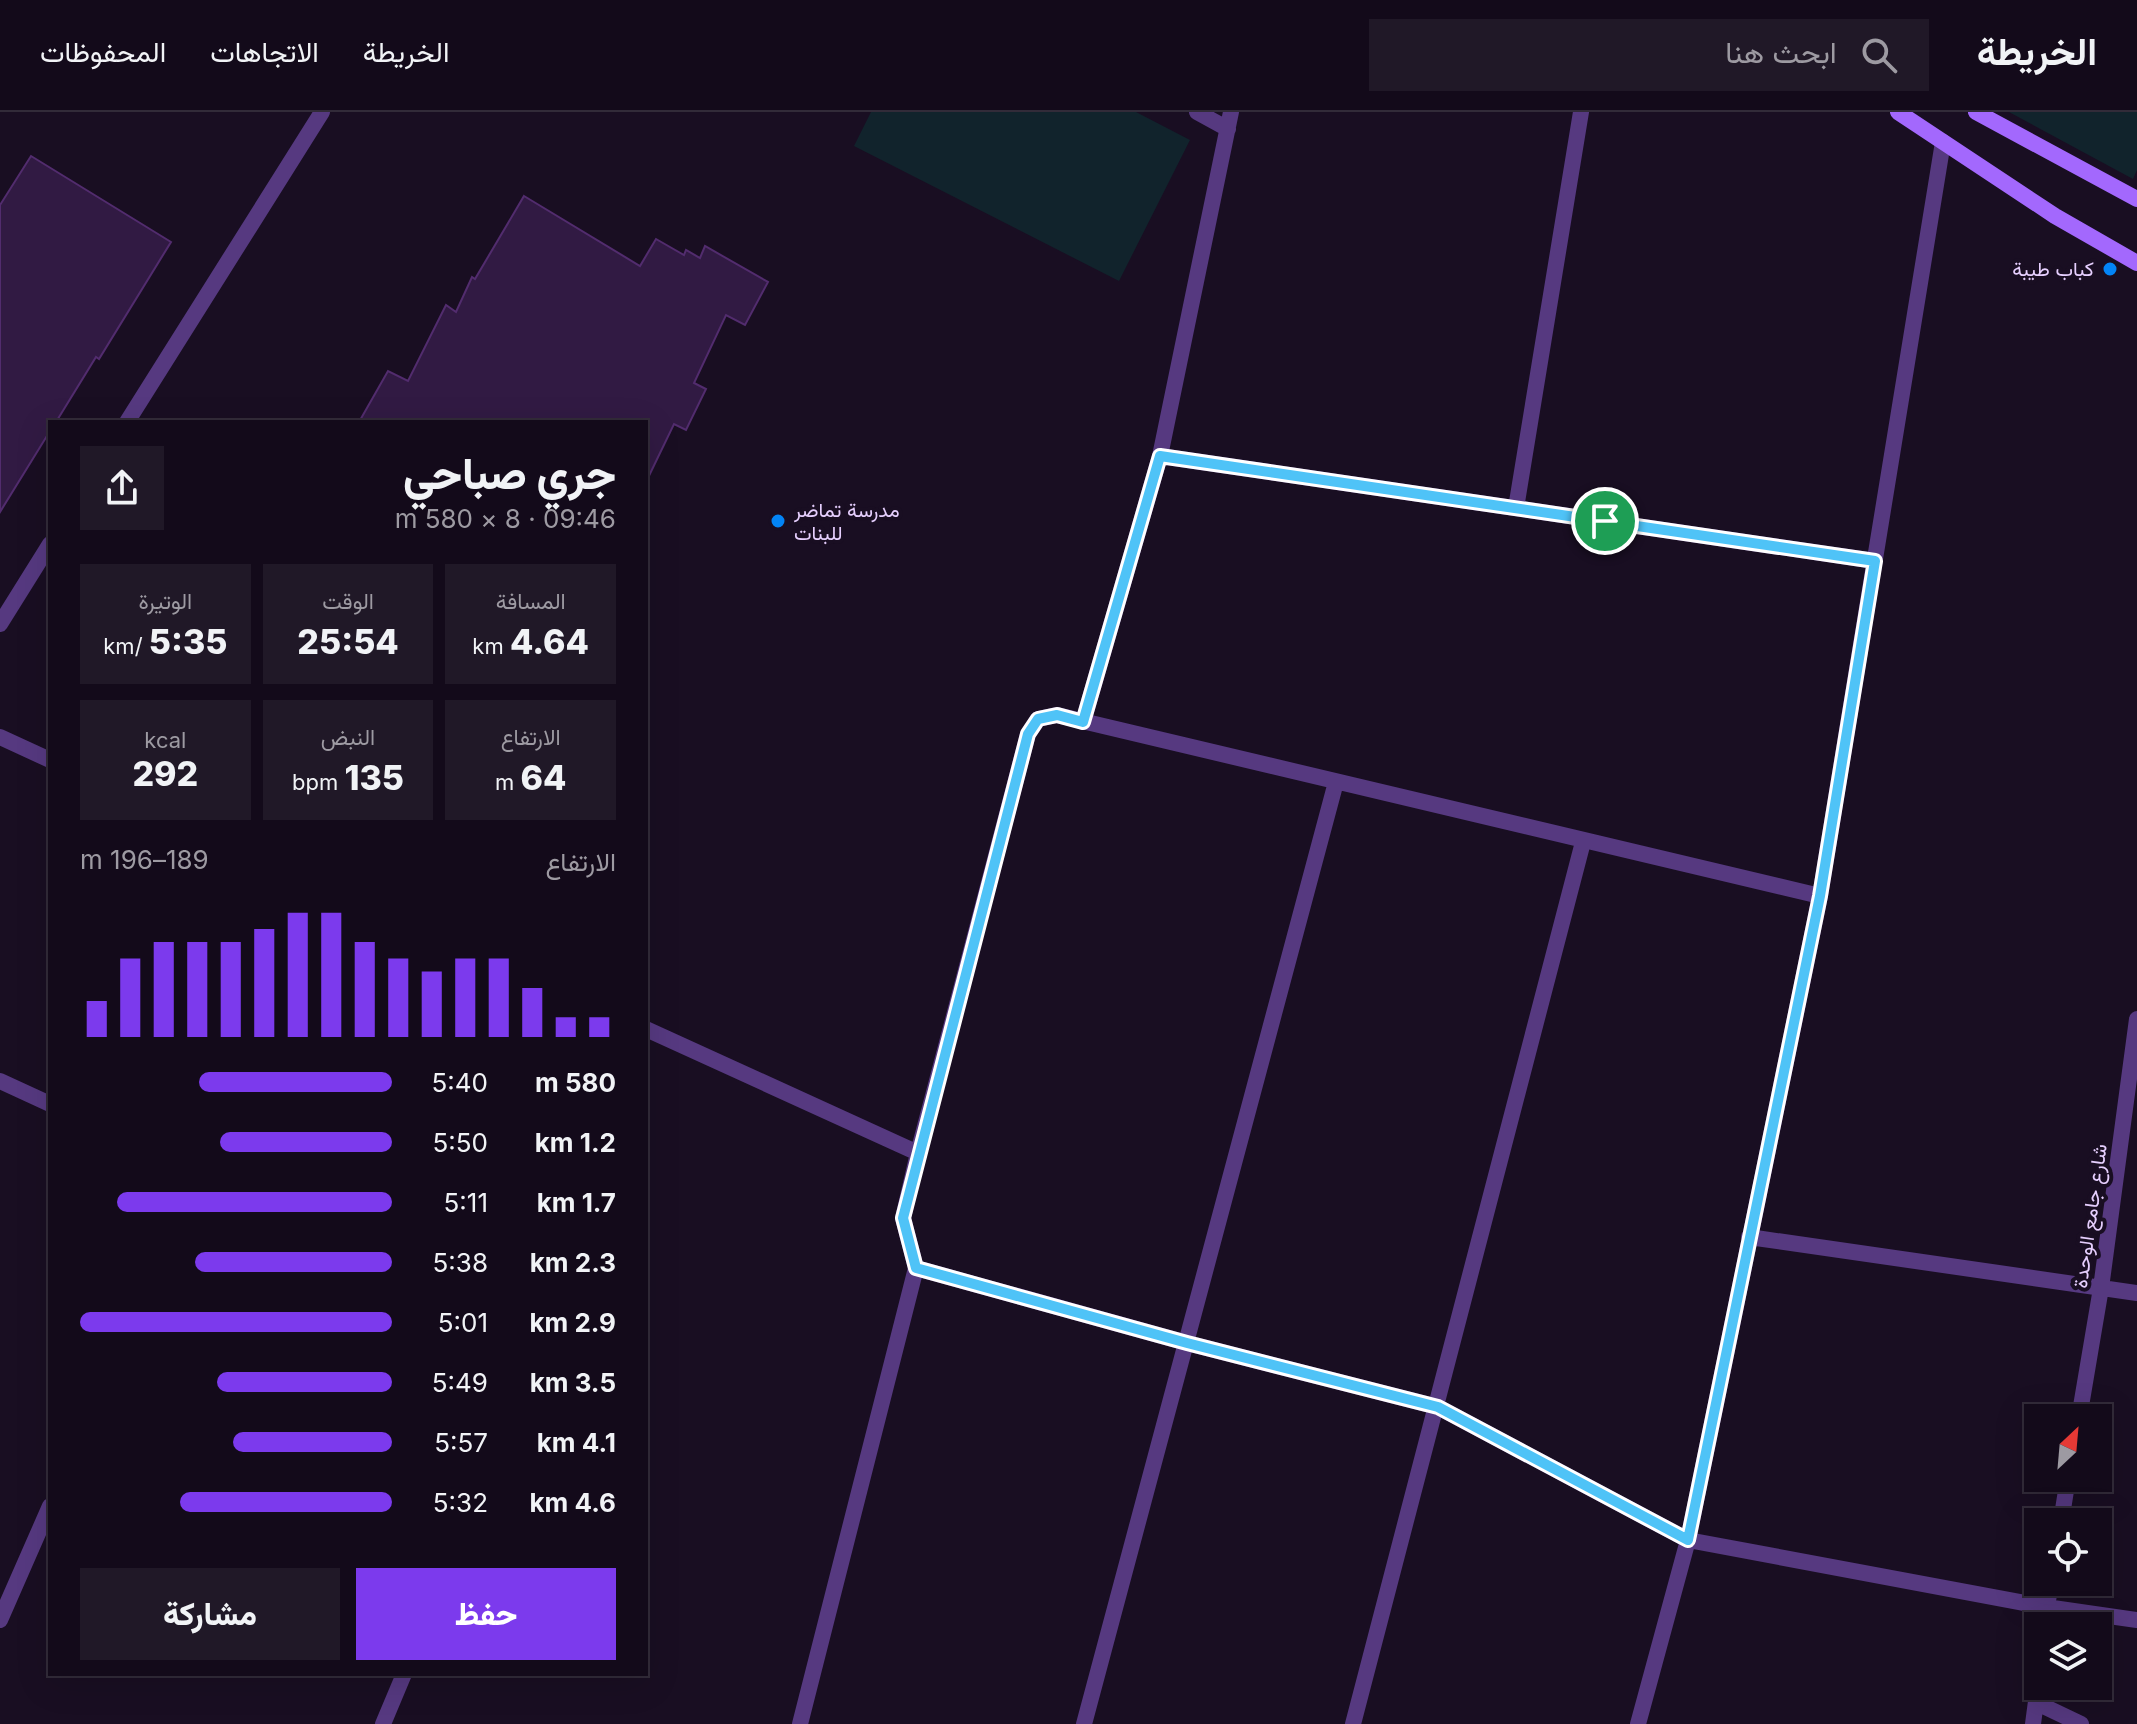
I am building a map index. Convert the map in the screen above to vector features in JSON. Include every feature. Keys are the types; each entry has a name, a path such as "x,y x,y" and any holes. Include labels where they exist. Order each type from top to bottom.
{"main road":[{"path":"1898,112 2055,216 2137,263"},
{"path":"1976,112 2137,199"}],"street":[{"path":"128,420 322,112"},
{"path":"1083,722 1160,456 1230,120 1197,112"},
{"path":"1516,508 1581,112"},
{"path":"1638,1724 1688,1540 1820,896 1943,142"},
{"path":"1160,456 1875,561"},
{"path":"0,624 48,547"},
{"path":"800,1724 916,1268 903,1218 918,1153 1028,734 1038,719 1057,715 1820,896"},
{"path":"0,737 48,759"},
{"path":"1084,1724 1336,782"},
{"path":"1353,1724 1583,842"},
{"name":"شارع جامع الوحدة","path":"2081,1404 2101,1288 2137,1019"},
{"path":"648,1030 918,1153"},
{"path":"0,1081 48,1103"},
{"path":"1749,1237 2137,1293"},
{"path":"916,1268 1187,1343 1438,1407 1688,1540 2046,1607 2137,1620"},
{"path":"0,1620 48,1511"},
{"path":"2045,1612 2048,1596"},
{"path":"383,1724 403,1676"},
{"path":"2033,1724 2036,1700"},
{"path":"2045,1700 2081,1724"}],"shaded area":[{"path":"871,112 1136,112 1190,140 1119,281 854,146"},
{"path":"2009,112 2137,112 2137,170 2133,179"}],"building":[{"path":"31,156 171,242 57,420 48,420 48,434 0,512 0,205"},
{"path":"524,196 640,266 656,239 684,255 686,250 700,258 705,246 768,282 745,325 726,315 694,383 706,389 686,430 674,424 648,478 648,420 360,420 388,371 408,381 446,305 456,312 472,277 475,279"}],"place":[{"name":"كباب طيبة","path":"2110,269"},
{"name":"مدرسة تماضر للبنات","path":"778,521"}],"route":[{"path":"1160,456 1605,521 1875,561 1820,896 1688,1540 1438,1407 1187,1343 916,1268 903,1218 1028,734 1038,719 1057,715 1083,722 1160,456"}]}
